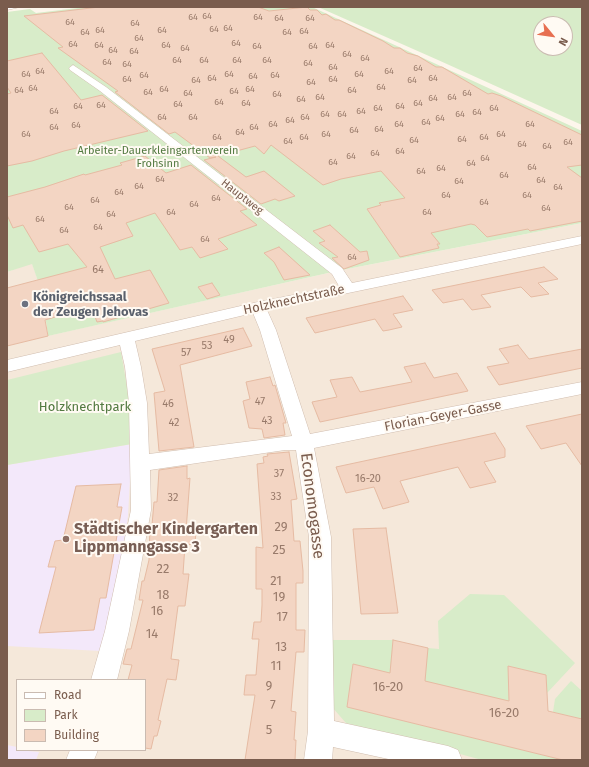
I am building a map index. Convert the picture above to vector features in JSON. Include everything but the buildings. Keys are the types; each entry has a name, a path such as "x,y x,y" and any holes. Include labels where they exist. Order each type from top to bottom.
{"street":[{"path":"7,8 17,7"},
{"name":"Hauptweg","path":"73,68 103,89 337,271 348,288"},
{"name":"Holzknechtstraße","path":"7,366 258,307 582,240"},
{"name":"Economogasse","path":"258,307 268,330 304,443 320,537 321,731 318,760"},
{"path":"104,679 117,631 141,510 141,463 138,403 133,367 126,339"},
{"name":"Florian-Geyer-Gasse","path":"141,463 285,443 304,443 582,388"},
{"path":"321,731 448,760"}],"shaded area":[{"path":"582,223 582,760 7,760 7,272 32,263 42,293 47,336 337,271"},
{"name":"Städtischer Kindergarten Lippmanngasse 3","path":"132,444 128,516 121,562 101,651 7,646 7,465"},
{"path":"7,745 16,747 16,751 39,752 36,760 7,760"}],"green space":[{"name":"Arbeiter-Dauerkleingartenverein Frohsinn","path":"86,7 312,7 582,131 582,223 337,271 48,336 42,293 32,264 7,272 7,12 30,9 36,13"},
{"path":"318,7 582,7 582,125 438,60"},
{"name":"Holzknechtpark","path":"121,352 129,398 132,444 7,465 7,380"},
{"path":"470,594 504,595 575,663 547,693 545,675 508,666 509,697 514,704 430,688 422,680 425,676 428,648 439,649 438,621"},
{"path":"328,640 393,640 391,668 393,679 385,672 353,664 347,707 563,760 482,760 346,723 332,707"},
{"path":"571,681 582,691 582,719 553,712 555,699"}],"place":[{"name":"Königreichssaal der Zeugen Jehovas","path":"25,304"},
{"name":"Städtischer Kindergarten Lippmanngasse 3","path":"66,539"}]}
